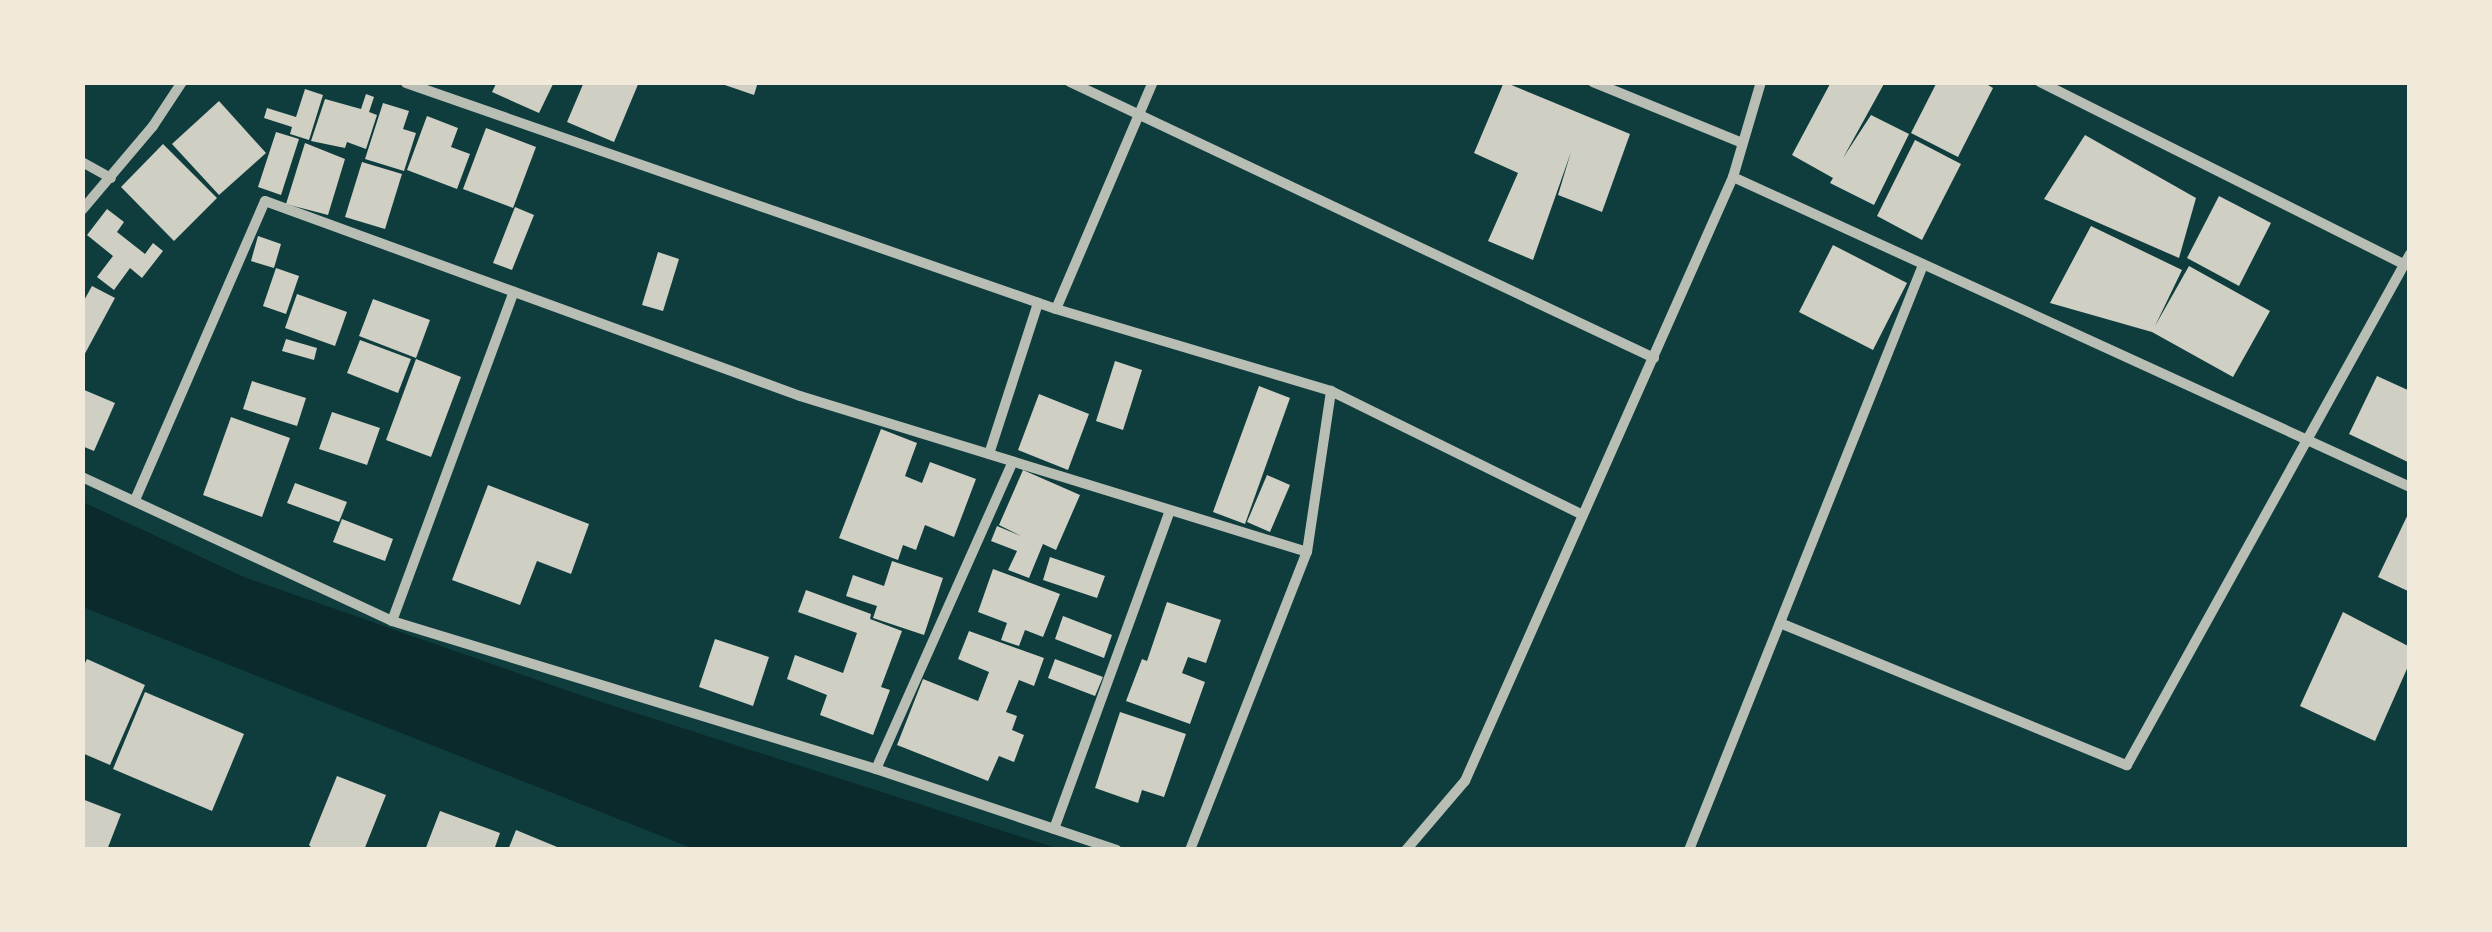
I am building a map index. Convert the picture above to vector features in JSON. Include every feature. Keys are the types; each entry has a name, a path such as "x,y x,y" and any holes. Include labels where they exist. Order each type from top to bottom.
{"street":[{"path":"82,210 111,178 182,82"},
{"path":"1070,82 1654,358"},
{"path":"1056,309 1152,82"},
{"path":"1593,82 1740,142"},
{"path":"1406,850 1465,781 1580,514 1733,177 1740,142 1761,82"},
{"path":"1780,623 2127,765 2407,259 2040,82"},
{"path":"406,83 1038,303 1330,391 1580,514"},
{"path":"82,162 111,178"},
{"path":"1733,177 2410,487"},
{"path":"135,500 265,201 800,396 1307,552"},
{"path":"1689,850 1923,264"},
{"path":"392,621 514,292"},
{"path":"989,454 1038,303"},
{"path":"1190,850 1307,552 1330,391"},
{"path":"876,769 1013,462"},
{"path":"82,477 392,621 876,769 1118,850"},
{"path":"1054,830 1170,510"}],"water":[{"path":"83,502 244,577 586,697 1059,849 694,849 83,607"}],"building":[{"path":"497,82 554,82 539,113 492,92"},
{"path":"584,82 639,82 614,142 567,122"},
{"path":"716,82 758,82 754,95"},
{"path":"1504,82 1630,134 1602,212 1558,195 1571,152 1533,260 1488,241 1518,173 1474,153"},
{"path":"1831,82 1885,82 1843,158 1871,115 1909,134 1874,205 1830,183 1833,178 1792,155"},
{"path":"1937,82 1983,82 1993,88 1958,157 1911,133"},
{"path":"305,89 323,95 309,140 290,134 292,127 264,118 267,108 296,117"},
{"path":"366,94 374,97 369,112 377,115 366,149 347,142 345,148 311,141 325,99 361,109"},
{"path":"219,101 266,153 219,195 172,144"},
{"path":"383,103 409,111 403,129 416,133 404,171 365,159"},
{"path":"427,116 458,128 451,147 470,154 457,189 407,170"},
{"path":"486,128 536,147 513,208 463,189"},
{"path":"276,132 299,139 281,195 258,187"},
{"path":"2085,135 2196,198 2179,258 2044,199"},
{"path":"1915,140 1961,164 1922,240 1877,216"},
{"path":"305,143 345,159 328,215 286,204"},
{"path":"163,144 217,198 174,241 121,187"},
{"path":"362,162 402,174 385,229 345,217"},
{"path":"2219,196 2271,223 2239,286 2187,258"},
{"path":"515,207 534,215 512,270 493,263"},
{"path":"107,209 124,222 117,232 145,254 153,243 163,251 142,278 130,268 114,290 97,277 113,256 87,235"},
{"path":"2091,226 2182,270 2155,326 2189,266 2270,311 2233,377 2152,332 2050,303"},
{"path":"258,236 281,244 274,268 251,261"},
{"path":"1833,245 1907,283 1873,350 1799,312"},
{"path":"658,252 679,259 663,311 642,305"},
{"path":"276,268 299,276 286,314 263,306"},
{"path":"92,286 115,298 82,359 82,304"},
{"path":"297,294 347,312 335,346 285,328"},
{"path":"373,299 430,320 416,358 359,336"},
{"path":"286,339 317,348 314,360 282,351"},
{"path":"360,340 411,359 398,393 347,373"},
{"path":"416,359 461,377 431,457 386,440"},
{"path":"1115,361 1142,370 1123,430 1096,421"},
{"path":"2377,376 2410,391 2410,463 2349,434"},
{"path":"252,381 306,398 297,426 243,409"},
{"path":"1259,386 1290,398 1245,524 1213,512"},
{"path":"82,389 115,403 94,451 82,446"},
{"path":"1039,394 1089,414 1068,470 1018,450"},
{"path":"332,412 380,428 367,465 319,449"},
{"path":"231,417 290,438 262,517 203,495"},
{"path":"881,429 917,443 905,476 922,483 930,462 976,479 954,537 925,525 916,550 903,545 898,560 839,538"},
{"path":"1023,470 1080,495 1056,550 1043,544 1029,578 1008,570 1017,551 991,541 997,526 1021,536 999,525"},
{"path":"1267,475 1290,485 1270,532 1247,522"},
{"path":"295,483 347,502 339,522 287,503"},
{"path":"488,485 589,524 571,574 537,561 520,605 452,580"},
{"path":"2410,510 2410,592 2378,577"},
{"path":"342,519 393,539 385,561 333,542"},
{"path":"1050,557 1105,576 1097,598 1043,580"},
{"path":"892,561 943,578 924,635 873,618 877,606 846,596 853,575 884,586"},
{"path":"993,569 1060,594 1043,637 1025,630 1019,646 1001,640 1007,623 978,612"},
{"path":"806,590 871,614 870,619 902,631 881,687 890,690 873,735 820,715 827,695 787,679 795,655 843,673 857,633 798,612"},
{"path":"1167,602 1221,620 1206,663 1188,657 1182,673 1205,682 1190,724 1126,701 1142,659 1147,661"},
{"path":"2343,612 2410,647 2410,662 2375,741 2300,706"},
{"path":"1063,616 1112,635 1104,658 1055,639"},
{"path":"969,631 1044,658 1034,686 1019,680 1006,712 1017,716 1012,730 1024,735 1014,762 999,756 988,781 897,745 923,679 978,701 989,672 958,659"},
{"path":"715,639 769,657 753,706 699,687"},
{"path":"87,659 145,685 110,765 82,753 82,669"},
{"path":"1055,659 1103,677 1095,696 1048,678"},
{"path":"145,692 244,734 212,811 113,769"},
{"path":"1120,712 1186,734 1164,797 1142,790 1138,803 1095,788"},
{"path":"337,776 386,795 364,850 314,850 309,845"},
{"path":"82,799 121,814 107,850 82,850"},
{"path":"440,811 500,833 494,850 425,850"},
{"path":"516,830 562,849 562,850 508,850"}]}
